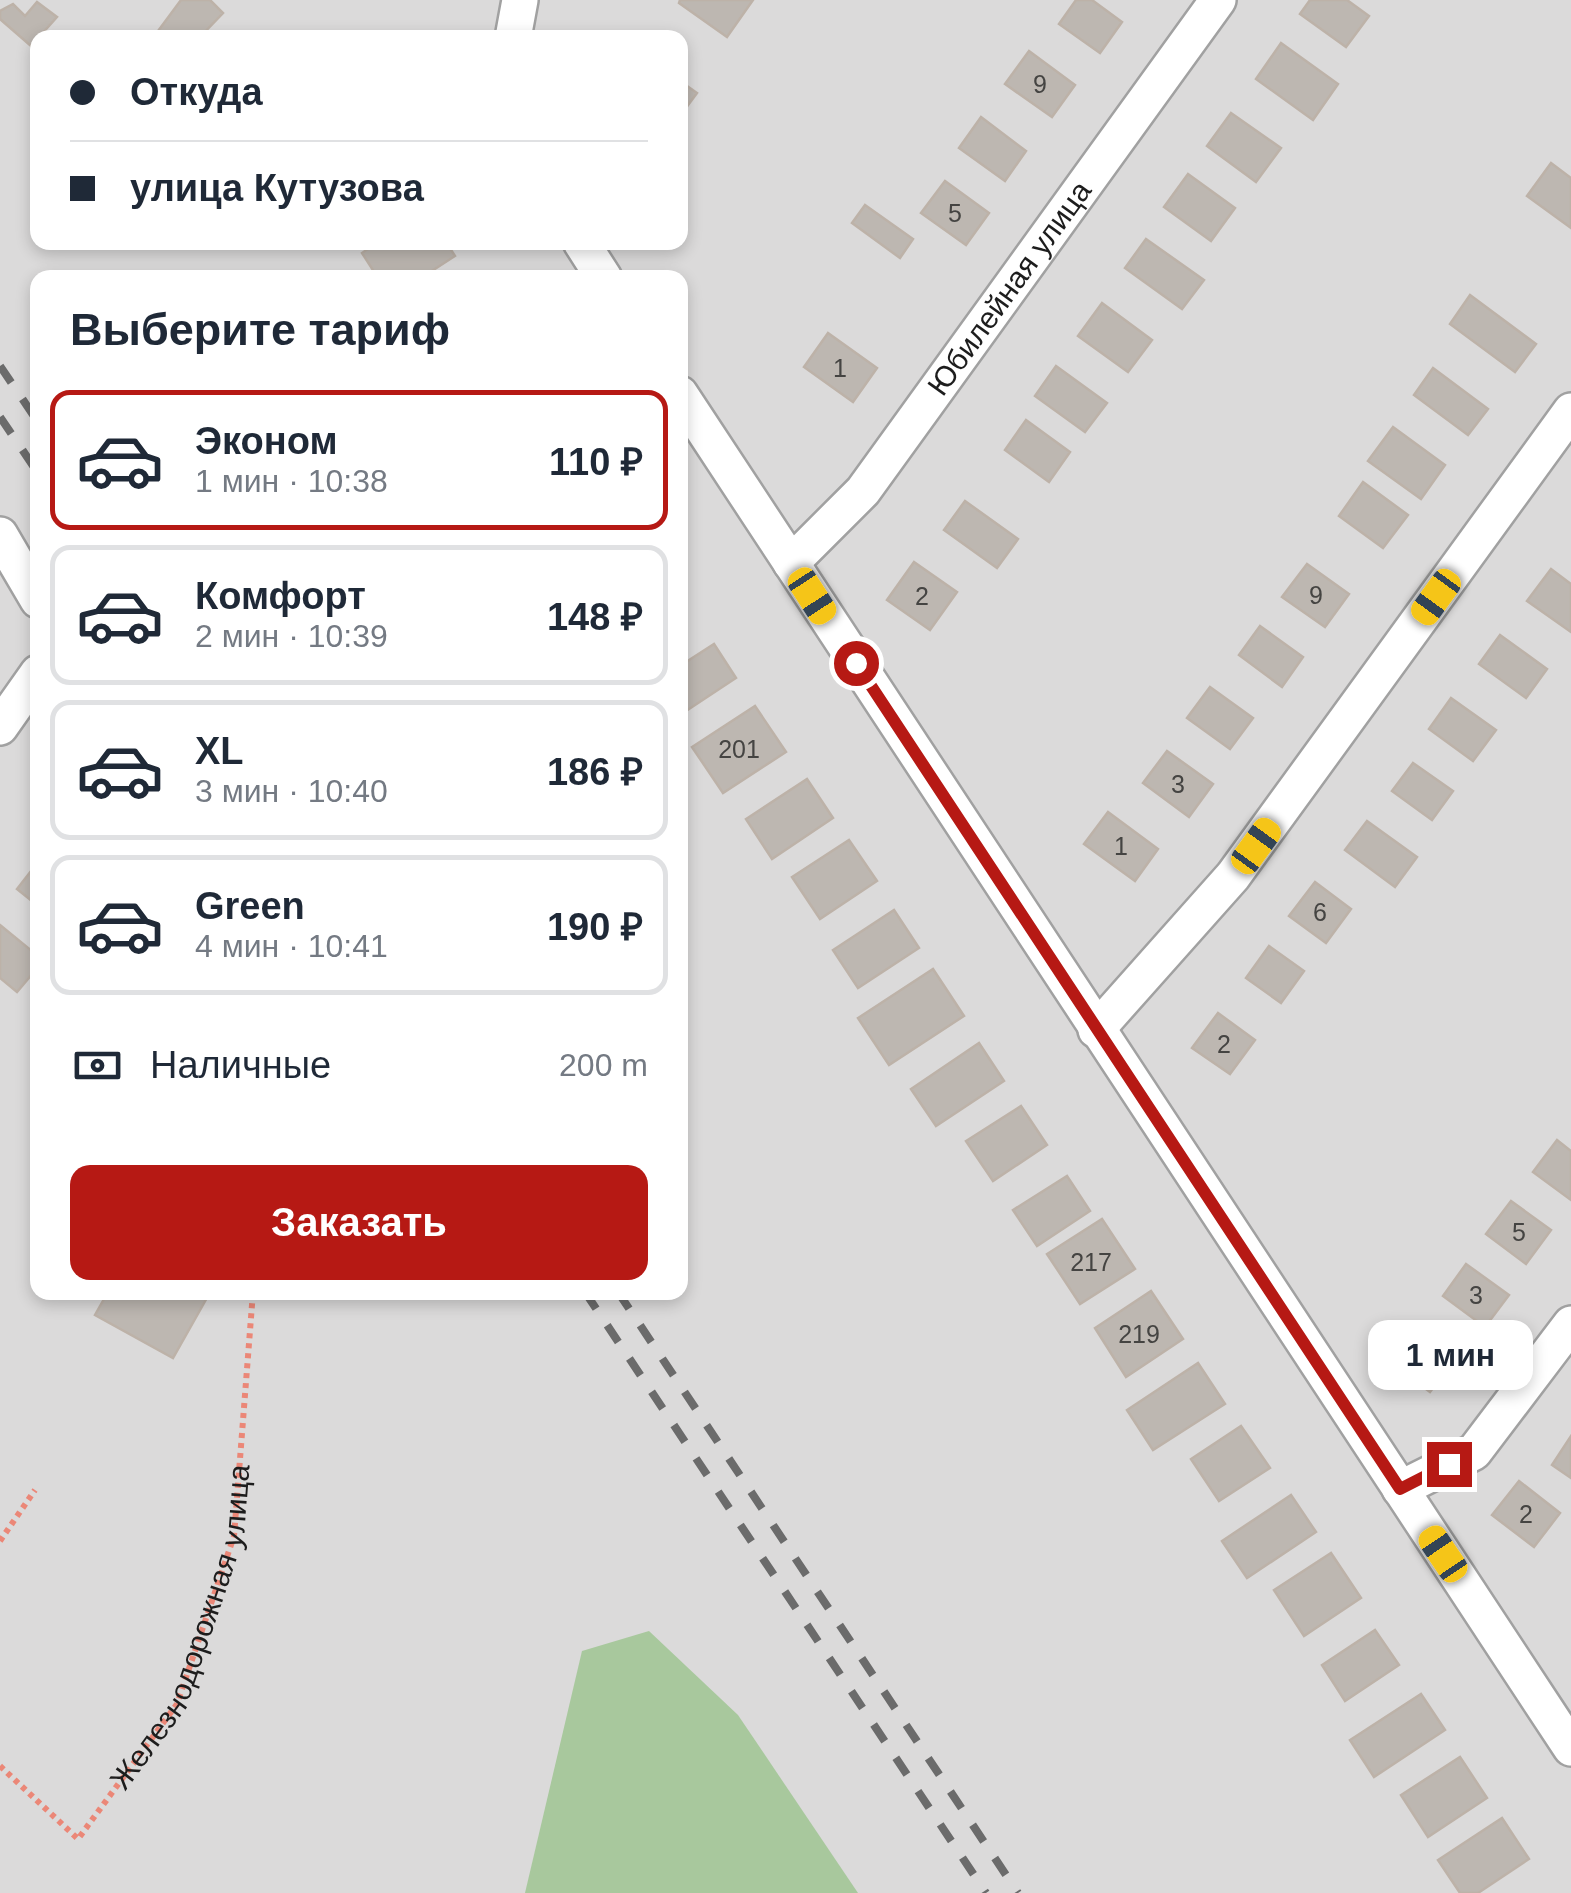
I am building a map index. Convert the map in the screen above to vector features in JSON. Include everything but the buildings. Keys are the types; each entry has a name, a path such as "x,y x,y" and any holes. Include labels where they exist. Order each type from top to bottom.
{"street":[{"path":"514,30 520,0"},
{"name":"Юбилейная улица","path":"790,562 863,491 1218,0"},
{"path":"688,406 1571,1748"},
{"path":"1096,1030 1233,876 1571,411"},
{"path":"0,535 30,586"},
{"path":"0,727 30,684"},
{"path":"1400,1489 1474,1452 1571,1324"}],"path":[{"name":"Железнодорожная улица","path":"0,1766 78,1839 177,1704 234,1536 252,1300"},
{"path":"0,1542 35,1490"}],"shaded area":[{"path":"0,0 1571,0 1571,1893 0,1893"}],"green space":[{"path":"649,1631 738,1715 858,1893 525,1893 582,1651"}],"railway":[{"path":"0,366 30,410"},
{"path":"0,417 30,461"},
{"path":"590,1300 986,1893"},
{"path":"623,1300 1018,1893"}],"route":[{"path":"856,663 1400,1489 1449,1464"}]}
